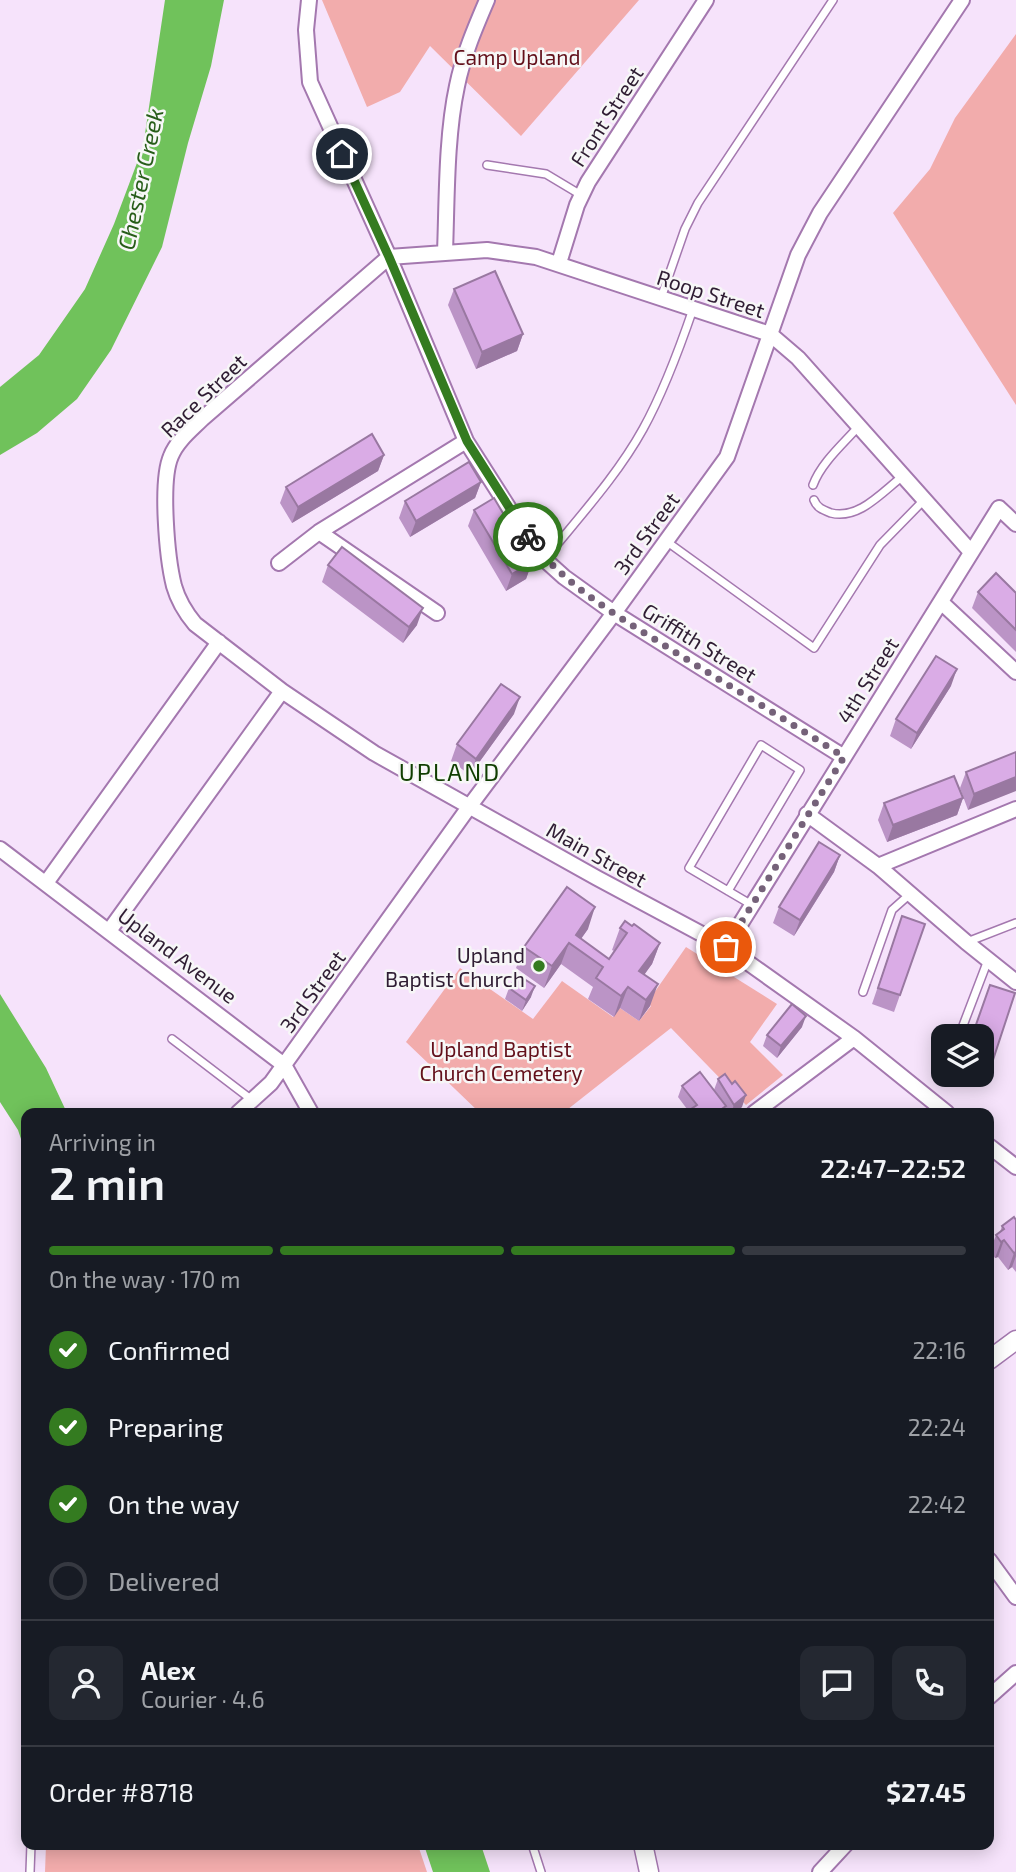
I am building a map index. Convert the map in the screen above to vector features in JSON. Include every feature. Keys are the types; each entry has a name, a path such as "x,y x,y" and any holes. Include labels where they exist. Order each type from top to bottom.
{"street":[{"name":"Griffith Street","path":"309,0 306,30 310,82 389,257 467,441 524,532 544,559 614,613 844,757"},
{"path":"445,252 448,171 456,88 465,54 487,0"},
{"name":"Front Street","path":"559,263 582,195 605,154 706,0"},
{"name":"3rd Street","path":"244,1108 271,1083 469,807 727,457 798,255 820,213 962,0"},
{"name":"Roop Street","path":"389,257 487,250 559,263 769,334 798,358 971,552"},
{"name":"Race Street","path":"219,642 195,624 187,614 174,586 165,499 165,476 170,457 178,443 202,418 389,257"},
{"path":"279,563 319,532 467,441"},
{"name":"4th Street","path":"726,947 999,508 1016,524"},
{"path":"319,532 438,612"},
{"path":"941,602 1016,672"},
{"path":"47,883 219,642"},
{"name":"Main Street","path":"219,642 282,691 374,753 726,947 854,1038 941,1108"},
{"path":"109,931 282,691"},
{"path":"878,866 1016,809"},
{"path":"807,814 878,866 1016,982"},
{"name":"Upland Avenue","path":"0,849 284,1065 307,1108"},
{"path":"761,1108 854,1038"},
{"path":"994,1150 1016,1167"},
{"path":"994,1356 1016,1340"},
{"path":"994,1567 1016,1597"},
{"path":"994,1693 1016,1673"},
{"path":"644,1850 649,1872"},
{"path":"820,1872 840,1850"}],"lane":[{"path":"661,299 685,229 698,203 833,0"},
{"path":"487,165 546,174 582,195"},
{"path":"544,559 612,475 643,429 672,368 693,309"},
{"path":"813,485 831,458 859,426"},
{"path":"814,500 823,511 842,516 856,512 903,476"},
{"path":"665,541 814,648 880,545 924,500"},
{"path":"728,891 800,770 761,745 689,868 728,891 752,905"},
{"path":"863,992 892,910 911,894"},
{"path":"966,942 1016,923"},
{"path":"964,1024 988,960"},
{"path":"172,1038 251,1100"},
{"path":"30,1872 31,1850"},
{"path":"534,1850 541,1872"}],"green space":[{"name":"Camp Upland","path":"322,0 639,0 521,136 430,46 400,92 367,107"},
{"path":"1016,34 1016,405 893,213 930,169 955,118"},
{"name":"Upland Baptist Church Cemetery","path":"686,947 777,1004 750,1042 783,1075 746,1105 671,1028 569,1108 475,1108 406,1042 460,968 533,1019 562,981 613,1017 620,1008 639,1021 651,1006 647,1003"},
{"path":"46,1850 420,1850 427,1872 45,1872"}],"water":[{"name":"Chester Creek","path":"165,0 224,0 211,66 162,247 111,350 77,399 37,433 0,455 0,387 39,355 85,289 114,224 143,147"},
{"path":"0,994 46,1068 65,1108 21,1108 21,1139 0,1102"},
{"path":"426,1850 483,1850 490,1872 433,1872"}],"building":[{"path":"495,271 523,334 482,352 454,289"},
{"path":"372,434 384,455 298,507 286,487"},
{"path":"469,462 481,482 416,521 405,501"},
{"path":"494,498 532,562 512,574 474,510"},
{"path":"342,547 423,608 409,627 328,565"},
{"path":"996,573 1016,593 1016,630 978,592"},
{"path":"936,656 957,669 917,733 896,719"},
{"path":"501,684 520,697 476,759 457,744"},
{"path":"1016,752 1016,777 974,794 966,772"},
{"path":"954,776 963,798 893,825 884,803"},
{"path":"819,842 840,855 800,920 779,907"},
{"path":"567,887 595,907 576,935 609,959 627,933 620,928 625,921 632,926 634,924 660,943 639,971 658,984 646,1000 628,987 621,996 596,978 603,967 569,943 552,966 524,947"},
{"path":"902,916 925,924 900,995 878,988"},
{"path":"518,975 535,986 526,1000 509,988"},
{"path":"990,985 1015,993 994,1057 994,1024 976,1024"},
{"path":"792,1004 806,1016 781,1046 767,1035"},
{"path":"700,1072 726,1106 692,1108 697,1105 682,1086"},
{"path":"725,1074 732,1084 735,1081 746,1095 734,1105 718,1079"},
{"path":"1014,1217 1014,1253 1004,1240 1001,1242 996,1235 1004,1229 1002,1226"}],"way so far":[{"path":"528,537 544,559 564,577 614,613 844,757 726,947"}],"place":[{"name":"Upland Baptist Church","path":"539,966"}],"district":[{"name":"UPLAND","path":"450,771"}],"route":[{"path":"342,154 467,441 528,537"}]}
